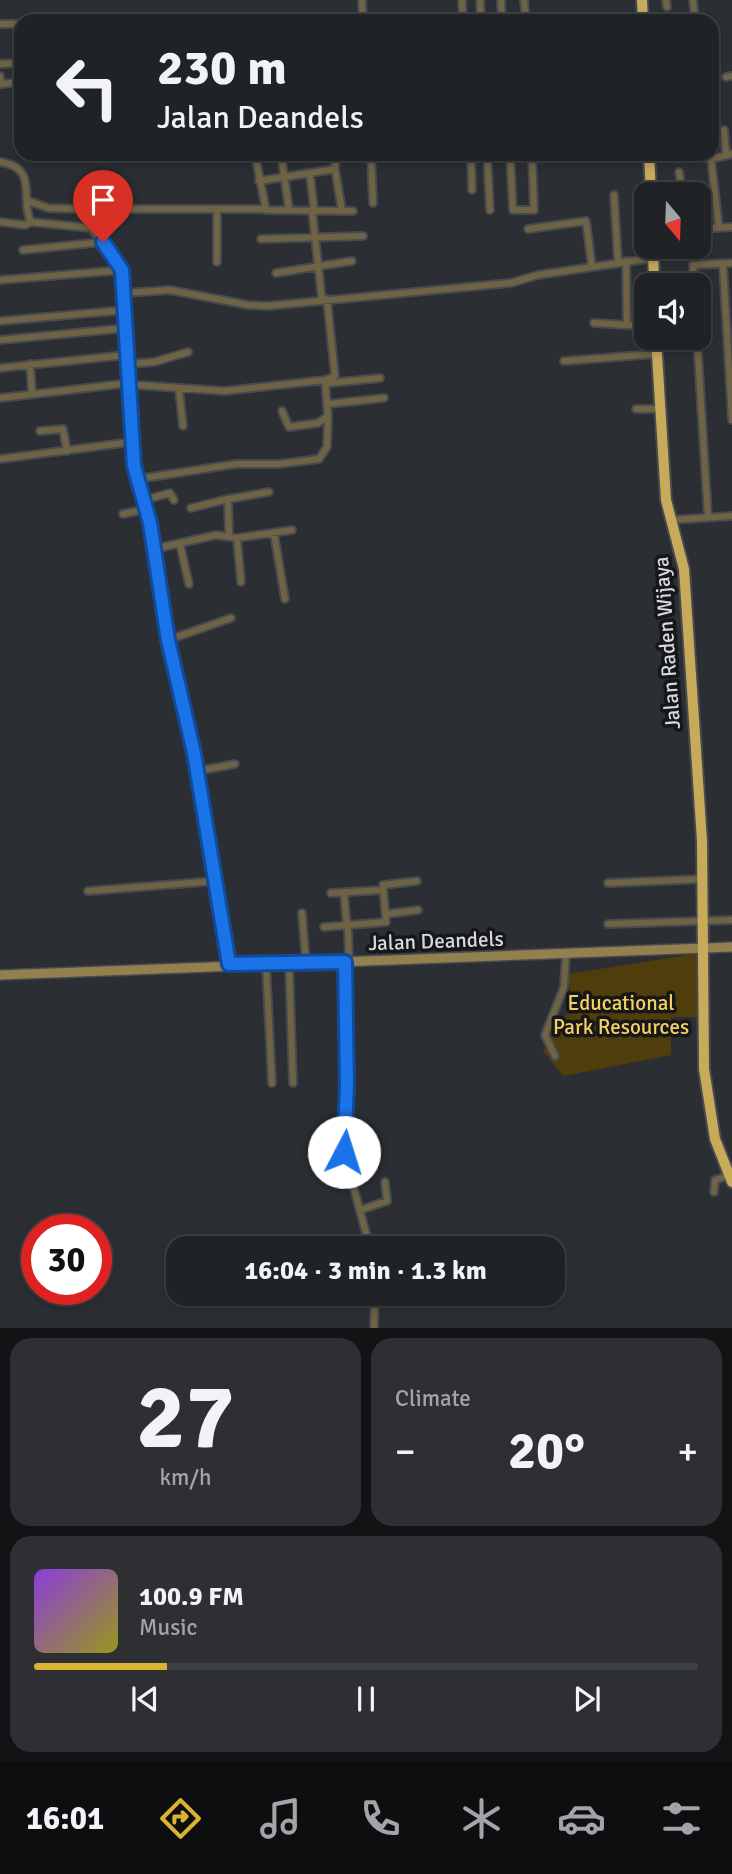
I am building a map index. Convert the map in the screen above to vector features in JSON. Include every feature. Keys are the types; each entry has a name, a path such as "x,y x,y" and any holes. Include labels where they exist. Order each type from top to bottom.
{"highway":[{"path":"649,161 650,182"},
{"name":"Jalan Raden Wijaya","path":"656,350 666,499 684,569 703,879 704,1059 711,1123 719,1154 731,1177"}],"street":[{"path":"0,76 1,84"},
{"path":"724,130 729,154"},
{"path":"256,161 264,209"},
{"path":"282,161 289,209"},
{"path":"336,161 342,211"},
{"path":"371,161 373,203"},
{"path":"471,161 472,190"},
{"path":"487,161 490,210"},
{"path":"510,161 513,210 517,212 534,210 532,161"},
{"path":"712,161 719,228"},
{"path":"0,162 19,169 27,185 32,222"},
{"path":"260,181 335,169"},
{"path":"679,172 681,182"},
{"path":"310,174 317,267 325,300 335,376 325,382"},
{"path":"614,195 618,262"},
{"path":"29,201 48,208 116,210"},
{"path":"132,209 354,211"},
{"path":"217,210 217,262"},
{"path":"0,222 25,225 32,222 91,228 122,270 131,442 147,509 168,640 197,771 229,964"},
{"path":"528,229 586,222 592,267"},
{"path":"711,228 732,227"},
{"path":"261,239 362,236"},
{"path":"23,250 103,242"},
{"path":"125,293 192,292 248,305 325,300 511,283 540,274 634,259"},
{"path":"276,273 352,261"},
{"path":"626,261 627,325"},
{"path":"693,273 693,265 732,263"},
{"path":"723,264 732,420"},
{"path":"0,280 122,270"},
{"path":"0,321 126,310"},
{"path":"594,323 634,325"},
{"path":"0,340 127,328"},
{"path":"698,350 708,517"},
{"path":"127,364 154,362 188,352"},
{"path":"564,361 656,354"},
{"path":"0,368 127,355"},
{"path":"32,364 34,393"},
{"path":"0,398 107,385 157,385 179,390 225,391 380,379"},
{"path":"138,479 236,464 279,464 319,459 327,447 328,404 325,382"},
{"path":"179,390 183,426"},
{"path":"328,404 384,398"},
{"path":"636,409 659,409"},
{"path":"282,411 289,427 318,423 328,416"},
{"path":"40,431 63,429 67,451"},
{"path":"0,459 131,442"},
{"path":"191,508 269,492"},
{"path":"144,500 170,493 174,500"},
{"path":"228,499 229,535"},
{"path":"123,514 147,509"},
{"path":"671,520 732,516"},
{"path":"154,549 229,535 237,538 292,530"},
{"path":"274,533 285,598"},
{"path":"237,538 241,582"},
{"path":"180,544 189,584"},
{"path":"168,640 231,618"},
{"path":"197,771 235,764"},
{"path":"608,883 703,879"},
{"path":"88,891 216,881"},
{"path":"324,927 386,922 383,890 385,884 417,881"},
{"path":"331,893 383,890"},
{"path":"344,893 348,927 344,1152 367,1236"},
{"path":"387,914 418,910"},
{"path":"302,913 306,963"},
{"path":"608,924 732,920"},
{"name":"Jalan Deandels","path":"0,975 229,964 265,965 732,947"},
{"path":"555,1056 545,1035 564,987 564,953"},
{"path":"289,964 293,1083"},
{"path":"265,965 272,1083"},
{"path":"714,1192 714,1181 731,1177"},
{"path":"360,1210 387,1201 384,1182"},
{"path":"374,1328 375,1306"}],"green space":[{"name":"Educational Park Resources","path":"700,953 699,1017 671,1017 671,1055 563,1076 543,1051 572,1006 568,974"}],"route":[{"path":"103,242 122,270 134,466 150,523 168,640 194,753 229,964 345,962 347,1085 344,1152"}]}
